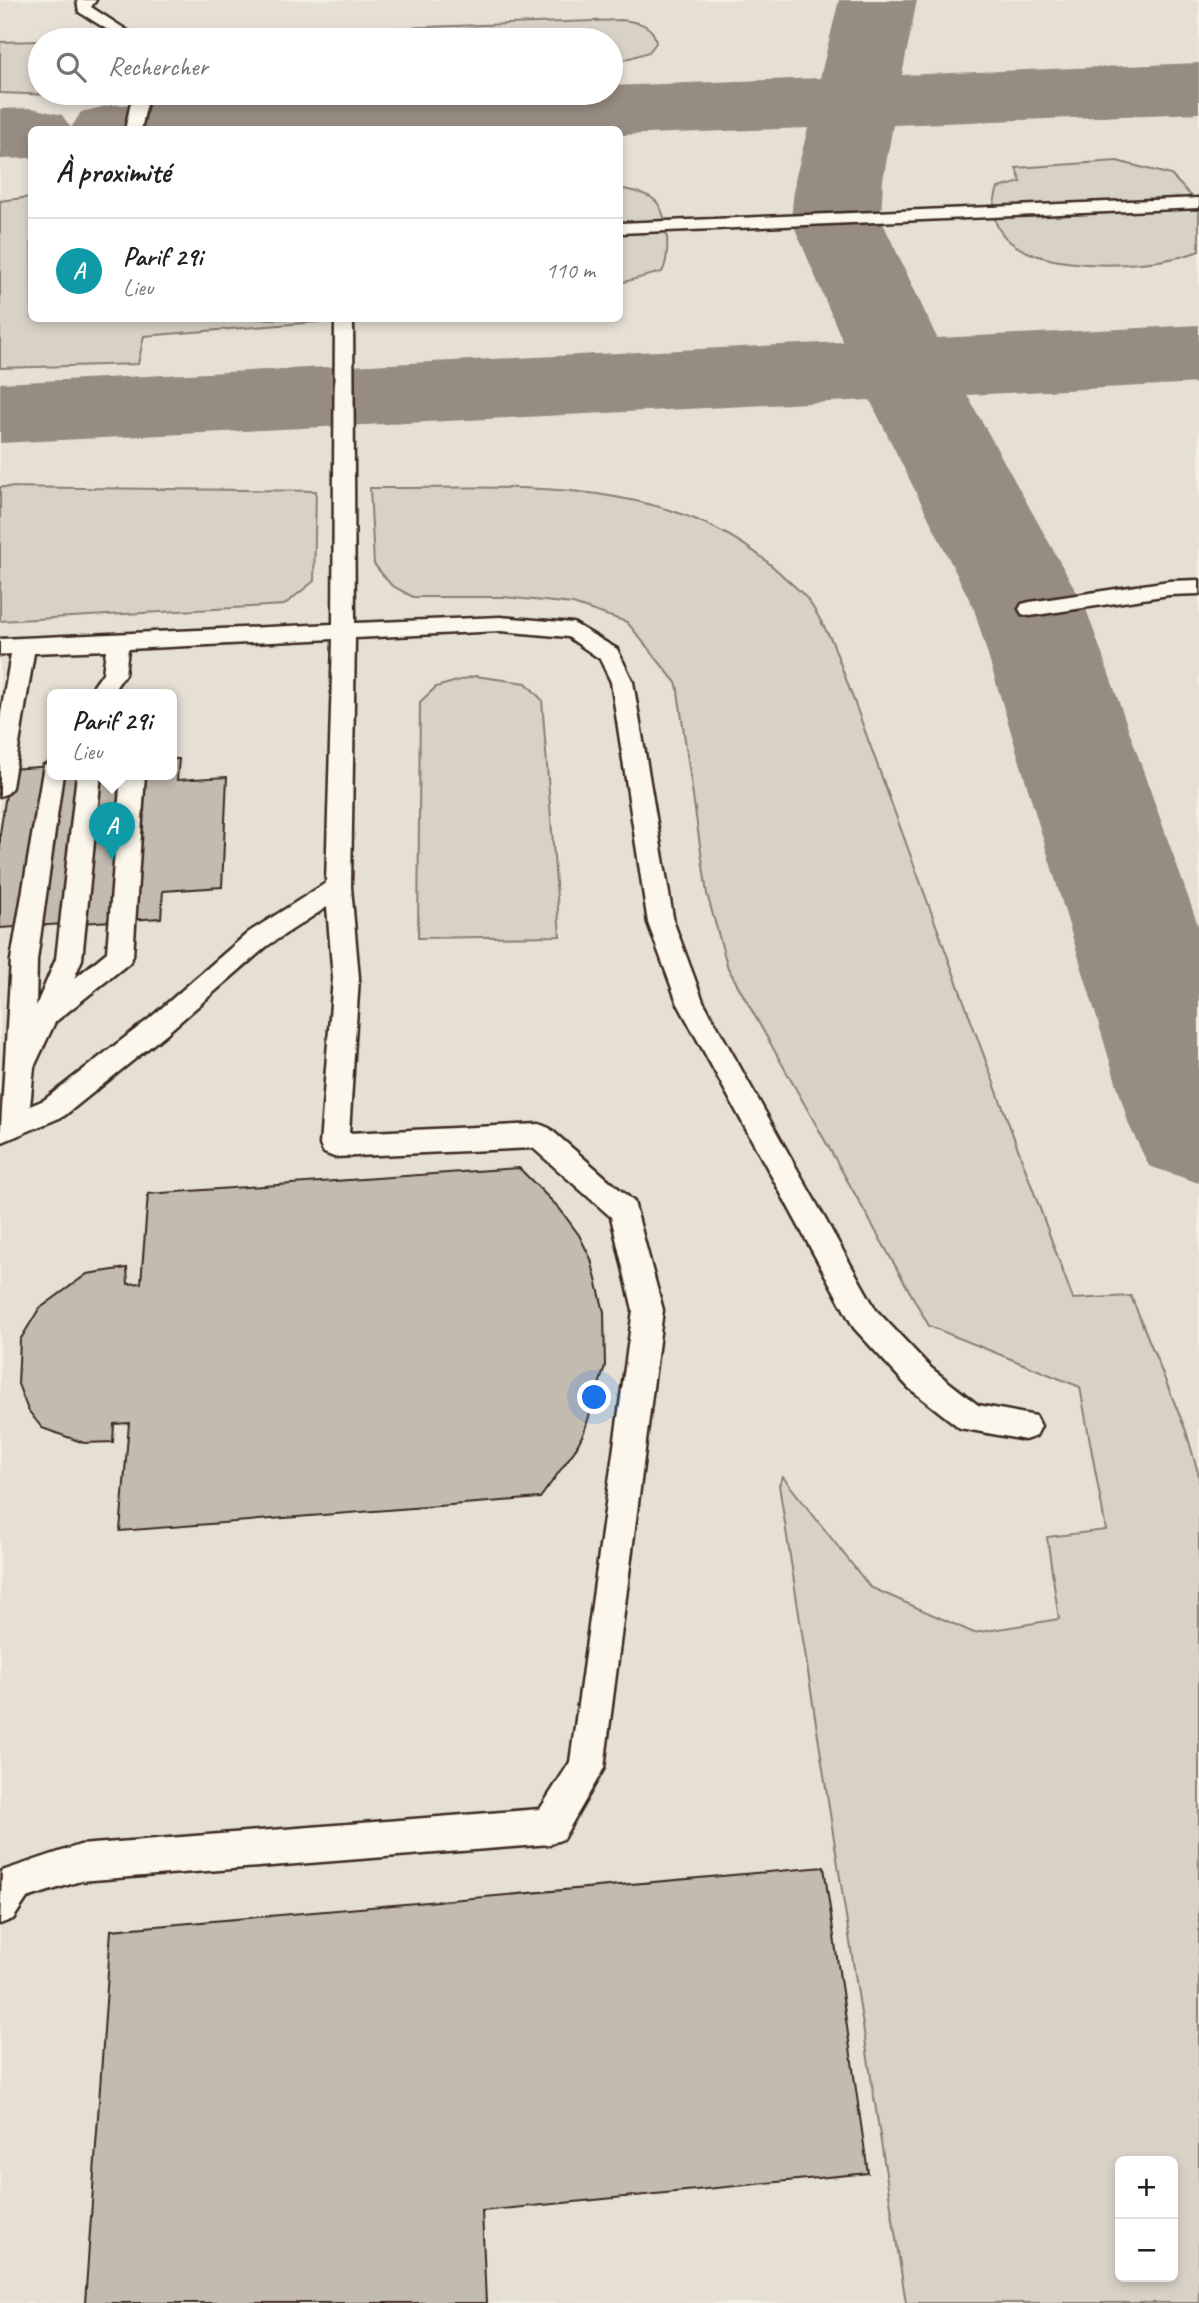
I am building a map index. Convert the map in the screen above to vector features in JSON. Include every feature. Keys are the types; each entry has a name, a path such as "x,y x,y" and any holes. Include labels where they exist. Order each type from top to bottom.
{"lane":[{"path":"88,0 83,2 84,9 115,28"},
{"path":"134,126 138,105"},
{"path":"623,228 1199,203"},
{"path":"0,1906 15,1884 80,1863 550,1826 587,1768 648,1310 624,1211 539,1136 334,1145 346,978 338,887 344,632 344,322"},
{"path":"1030,609 1168,588 1199,587"},
{"path":"0,647 500,624 573,630 609,654 622,682 661,923 690,1002 865,1319 920,1378 971,1418 1025,1426"},
{"path":"114,687 118,641"},
{"path":"0,787 24,646"},
{"path":"20,1073 24,960 51,780"},
{"path":"7,1129 20,1073 69,958 88,780"},
{"path":"45,1016 120,956 133,780"},
{"path":"7,1129 54,1108 158,1026 258,939 338,887"}],"shaded area":[{"path":"0,0 1199,0 1199,2303 0,2303"},
{"path":"621,20 649,28 656,43 649,52 623,60 623,28 394,28"},
{"path":"28,41 28,94 0,93 0,42"},
{"path":"1117,161 1171,175 1199,204 1199,251 1143,263 1105,265 1068,262 1034,255 1008,240 995,219 998,188 1021,182 1016,168"},
{"path":"623,189 652,198 662,212 667,233 667,256 662,272 623,282"},
{"path":"28,197 28,322 317,322 144,336 138,364 0,368 0,201"},
{"path":"0,487 316,491 314,581 284,605 0,621"},
{"path":"370,488 532,488 586,493 640,502 691,517 738,541 805,596 832,641 1073,1299 1131,1296 1186,1431 1199,1476 1199,2303 906,2303 779,1485 783,1477 870,1587 974,1633 1059,1619 1047,1537 1106,1530 1080,1387 929,1326 728,968 707,894 677,684 627,622 573,604 504,597 413,597 391,585 374,564"},
{"path":"475,676 526,683 542,700 560,936 418,938 420,702 436,687"}],"building":[{"path":"47,766 47,780 177,780 227,777 222,887 163,891 161,918 0,928 0,833 10,769"},
{"path":"519,1168 559,1208 579,1235 591,1259 604,1312 605,1366 584,1432 575,1450 540,1498 120,1531 129,1423 114,1424 113,1442 84,1443 42,1428 28,1410 18,1384 20,1340 39,1309 87,1274 127,1268 128,1284 141,1283 148,1194"},
{"path":"824,1867 868,2173 482,2211 486,2303 85,2303 111,1930"}],"taxiway":[{"path":"856,101 878,0"},
{"path":"856,101 1199,88"},
{"path":"215,126 856,101"},
{"path":"856,101 839,180 836,219 903,369"},
{"path":"0,134 28,133"},
{"path":"903,369 1199,354"},
{"path":"0,413 903,369"},
{"path":"903,369 1030,609 1199,1125"}],"place":[{"name":"Parif 29i","path":"112,860"}]}
